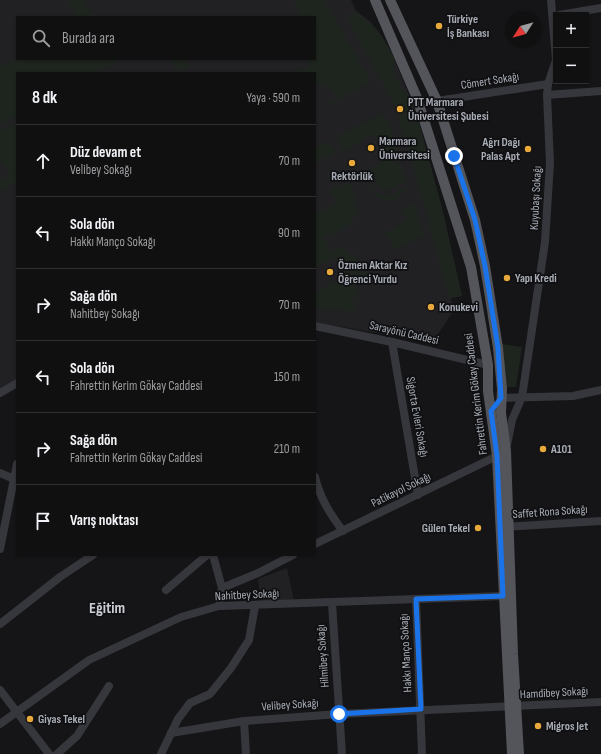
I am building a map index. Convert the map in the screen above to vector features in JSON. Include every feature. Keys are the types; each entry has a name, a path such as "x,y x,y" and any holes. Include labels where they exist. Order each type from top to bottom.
{"main road":[{"name":"Fahrettin Kerim Gökay Caddesi","path":"375,0 417,98 471,267 488,365 491,411 501,454"},
{"name":"Fahrettin Kerim Gökay Caddesi","path":"390,0 437,101 477,227 485,266 498,348 501,398 501,454 512,707 512,754"},
{"path":"491,411 501,398"},
{"name":"Fahrettin Kerim Gökay Caddesi","path":"505,527 503,596 512,707 519,754"}],"street":[{"name":"Kuyubaşı Sokağı","path":"551,0 555,12"},
{"path":"575,12 601,8"},
{"name":"Kuyubaşı Sokağı","path":"501,454 512,420 522,397 545,242 550,163 547,95 548,84 556,60 556,48"},
{"name":"Cömert Sokağı","path":"437,101 548,84"},
{"path":"547,95 601,91"},
{"name":"Sarayönü Caddesi","path":"316,326 392,342 488,365"},
{"name":"Sigorta Evleri Sokağı","path":"392,342 418,496"},
{"path":"0,393 16,384"},
{"path":"501,398 574,396 601,390"},
{"name":"Patikayol Sokağı","path":"316,544 418,496 501,454"},
{"path":"0,549 16,469"},
{"path":"0,473 14,479"},
{"path":"316,480 318,489 328,511 343,531"},
{"path":"9,505 16,500"},
{"name":"Saffet Rona Sokağı","path":"505,527 601,521"},
{"path":"0,624 60,577 92,556"},
{"path":"166,590 206,556"},
{"path":"213,556 222,588 219,606"},
{"path":"222,588 258,573 291,556"},
{"name":"Nahitbey Sokağı","path":"0,724 88,660 181,617 219,606 255,606 503,596"},
{"name":"Hakkı Manço Sokağı","path":"416,599 422,754"},
{"name":"Hilmibey Sokağı","path":"332,603 342,754"},
{"path":"161,754 170,733 190,703 210,694 235,662 249,640 255,606"},
{"path":"57,754 77,736 109,686"},
{"path":"0,690 49,754"},
{"name":"Hamdibey Sokağı","path":"512,707 601,702"},
{"name":"Velibey Sokağı","path":"170,733 244,721 421,709 512,707"},
{"path":"244,721 246,754"}],"shaded area":[{"name":"Marmara Üniversitesi","path":"0,0 351,0 356,11 372,23 394,58 417,115 443,212 462,296 451,298 454,310 438,334 426,342 316,322 316,72 16,72 16,379 0,388"},
{"path":"68,0 84,0 92,16 76,16"},
{"path":"293,0 324,0 371,81 327,106 326,104 337,98 336,95 328,88 321,85 316,85 316,72 297,72 308,66 308,60 316,60 316,16 301,16"},
{"path":"356,11 369,21 388,46 395,61 394,67 398,82 414,105 443,212 462,296 451,298 448,293 418,183 399,121 398,114 405,113 403,104 395,105 354,31 348,15"},
{"path":"16,59 16,60 115,60 116,62 97,72 16,72 16,117 0,125 0,67"},
{"path":"171,60 186,60 190,68 186,70 185,68 177,72"},
{"path":"383,113 390,125 399,156 394,160 396,164 401,163 406,181 391,189 382,188 369,169 388,158 374,134 344,151 336,137"},
{"path":"16,123 16,183 0,191 0,180 10,174 0,161 0,131"},
{"path":"328,141 335,152 316,163 316,147"},
{"path":"348,181 357,197 354,199 357,211 352,221 332,236 330,234 324,238 331,252 342,246 348,256 354,253 368,278 353,286 359,297 351,298 358,312 316,307 316,292 347,276 336,256 316,267 316,214 337,203 330,191"},
{"path":"370,185 379,194 388,195 397,192 407,185 399,197 394,200 388,200 377,197 368,186"},
{"path":"414,202 427,242 423,236 396,249 385,233 408,219 402,210"},
{"path":"502,344 522,347 516,387 506,387"},
{"path":"287,568 294,600 261,601 258,579"}],"place":[{"name":"Türkiye İş Bankası","path":"439,26"},
{"name":"PTT Marmara Üniversitesi Şubesi","path":"400,109"},
{"name":"Marmara Üniversitesi","path":"371,148"},
{"name":"Ağrı Dağı Palas Apt","path":"528,149"},
{"name":"Rektörlük","path":"352,163"},
{"name":"Özmen Aktar Kız Öğrenci Yurdu","path":"330,272"},
{"name":"Yapı Kredi","path":"507,278"},
{"name":"Konukevi","path":"431,307"},
{"name":"A101","path":"543,449"},
{"name":"Gülen Tekel","path":"478,528"},
{"name":"Giyas Tekel","path":"30,719"},
{"name":"Migros Jet","path":"538,726"}],"district":[{"name":"Eğitim","path":"107,608"}],"route":[{"path":"339,714 421,709 416,599 503,596 497,456 491,411 501,398 502,389 498,348 485,266 475,220 454,156"}]}
